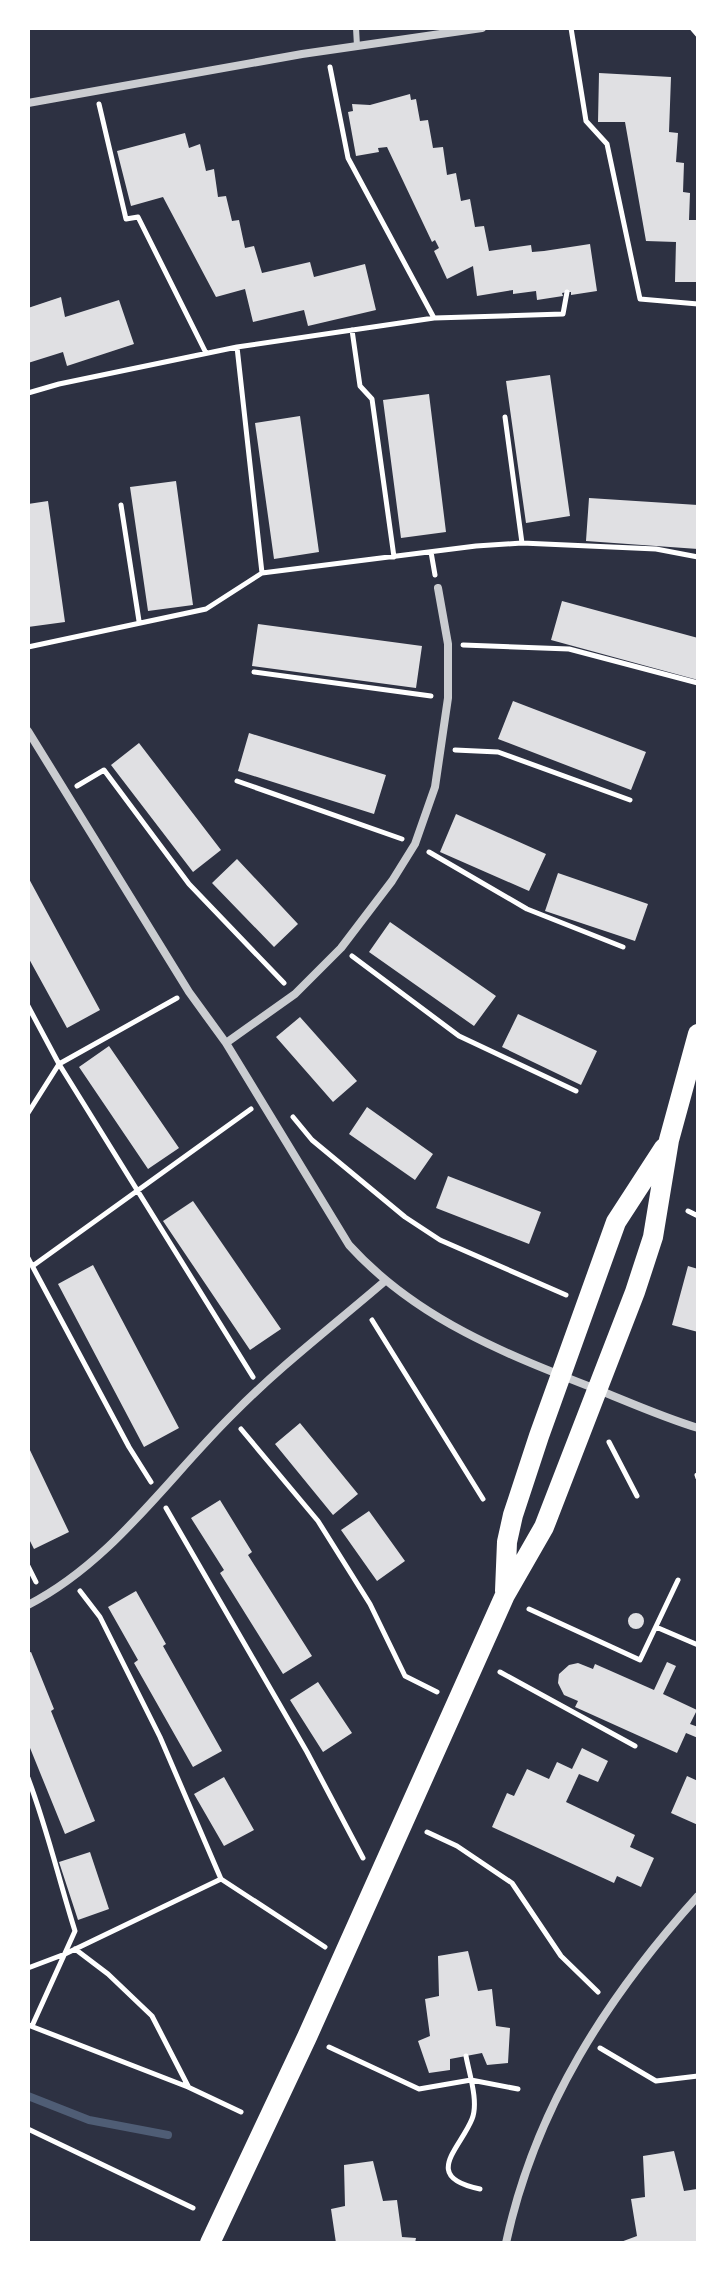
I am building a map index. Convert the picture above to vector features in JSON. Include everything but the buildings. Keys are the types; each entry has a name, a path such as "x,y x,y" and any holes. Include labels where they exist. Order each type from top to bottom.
{"main road":[{"path":"210,2243 307,2037 505,1595 544,1527 626,1317 653,1237 669,1140 698,1034"},
{"path":"505,1595 507,1542 513,1515 616,1222 669,1140"}],"street":[{"path":"28,103 435,31 482,28"},
{"path":"226,1043 295,994 341,948 392,881 415,844 435,787 448,698 448,644 438,588"},
{"path":"28,731 189,992 226,1043 349,1245 385,1281 411,1302 444,1322 561,1376 698,1428"},
{"path":"28,1605 70,1578 159,1496 230,1416 385,1281"},
{"path":"506,2243 526,2173 550,2110 592,2031 610,2004 698,1896"}],"lane":[{"path":"356,28 357,46"}],"path":[{"path":"571,28 586,121 607,144 640,299 698,304"},
{"path":"692,28 698,35"},
{"path":"327,50 348,158 434,318"},
{"path":"96,90 126,219 138,217 206,353"},
{"path":"28,393 206,353 352,330 434,318 563,314 567,292"},
{"path":"352,330 360,386 372,399 394,557"},
{"path":"237,347 262,573"},
{"path":"505,417 522,543"},
{"path":"121,505 139,621"},
{"path":"28,647 206,609 262,573 522,543 656,549 698,557"},
{"path":"448,644 569,649 698,683"},
{"path":"254,672 448,698"},
{"path":"442,749 498,752 630,800"},
{"path":"66,792 104,770 189,884 295,994"},
{"path":"237,781 415,844 527,909 623,947"},
{"path":"341,948 459,1036 576,1091"},
{"path":"28,1113 59,1064 189,992"},
{"path":"28,1006 59,1064 260,1388"},
{"path":"34,1265 274,1094 312,1140 405,1217 440,1240 567,1296"},
{"path":"688,1211 698,1216"},
{"path":"28,1258 129,1447 307,1752 365,1863"},
{"path":"372,1320 483,1499"},
{"path":"230,1416 318,1521 370,1604 405,1676 442,1694"},
{"path":"609,1442 637,1496"},
{"path":"70,1578 100,1617 160,1737 221,1879 326,1948"},
{"path":"529,1609 640,1660 678,1580"},
{"path":"656,1627 698,1645"},
{"path":"500,1672 635,1746"},
{"path":"28,1778 45,1822 52,1861 75,1931 30,2025 188,2087 241,2112"},
{"path":"427,1832 457,1846 512,1883 561,1956 598,1992"},
{"path":"28,1968 65,1954 221,1879"},
{"path":"75,1949 108,1974 152,2016 188,2087"},
{"path":"329,2047 419,2089 471,2080 518,2089"},
{"path":"599,2048 656,2081 698,2076"},
{"path":"466,2056 473,2119 455,2148 448,2167 450,2175 457,2182 480,2189"},
{"path":"28,2129 193,2208"}],"waterway":[{"path":"28,2096 89,2120 168,2135"}]}
